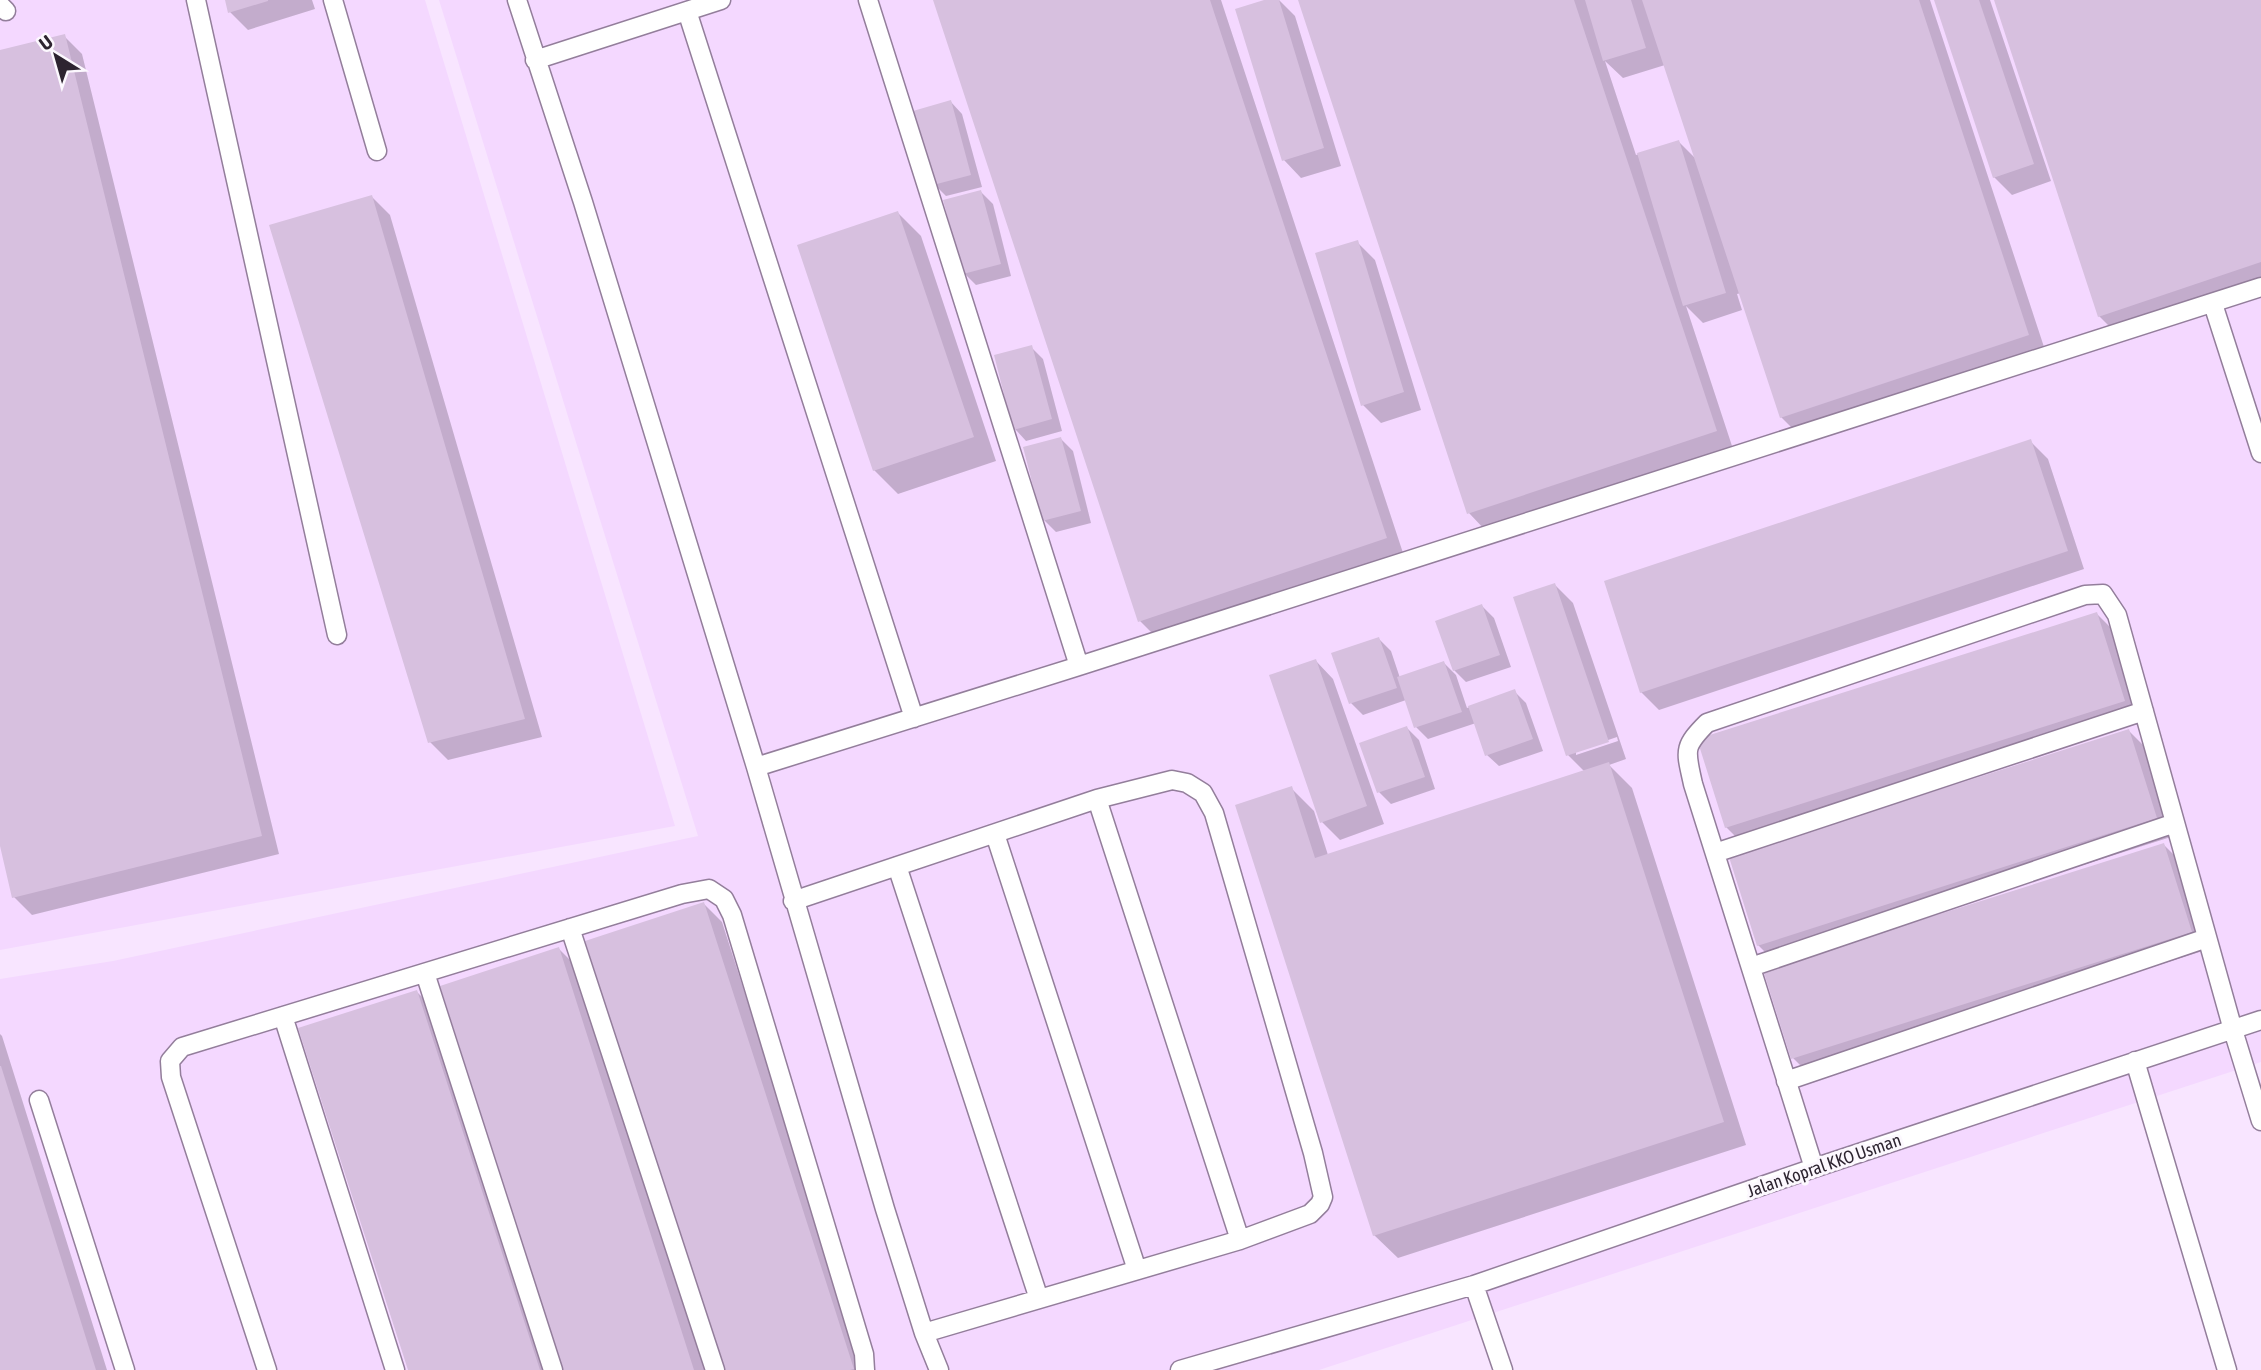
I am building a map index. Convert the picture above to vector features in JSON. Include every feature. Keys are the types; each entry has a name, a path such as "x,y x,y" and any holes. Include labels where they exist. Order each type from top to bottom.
{"lane":[{"path":"196,0 337,635"},
{"path":"333,0 377,151"},
{"path":"517,0 583,202 755,767 885,1209 924,1332 939,1370"},
{"path":"868,0 1079,666"},
{"path":"535,60 717,1"},
{"path":"687,11 914,718"},
{"path":"755,767 1079,666 2261,287"},
{"path":"2213,304 2261,453"},
{"path":"1814,1168 1693,784 1686,751 1693,737 1707,723 2085,595 2103,594 2117,615 2261,1121"},
{"path":"1715,853 2144,711"},
{"path":"793,901 1097,799 1172,780 1187,783 1203,793 1213,813 1313,1153 1323,1197 1320,1204 1310,1214 1240,1240 924,1332"},
{"path":"1097,799 1240,1240"},
{"path":"1751,967 2175,823"},
{"path":"995,834 1137,1270"},
{"path":"897,866 1039,1299"},
{"path":"267,1370 171,1077 170,1061 182,1047 682,894 709,889 724,899 732,915 864,1354 865,1370"},
{"path":"570,928 715,1370"},
{"path":"1787,1081 2207,938"},
{"path":"425,972 552,1370"},
{"path":"283,1016 395,1370"},
{"name":"Jalan Kopral KKO Usman","path":"1180,1370 1474,1285 1814,1168 2261,1020"},
{"path":"2135,1061 2227,1370"},
{"path":"39,1100 125,1370"},
{"path":"1474,1285 1503,1370"}],"shaded area":[{"path":"0,0 425,0 675,826 0,950"},
{"path":"439,0 2261,0 2261,1062 1319,1370 0,1370 0,979 113,961 698,836"}],"building":[{"path":"225,0 268,0 268,1 228,13"},
{"path":"933,0 1210,0 1387,538 1138,622"},
{"path":"1264,0 1279,0 1324,148 1282,161 1235,9"},
{"path":"1298,0 1574,0 1717,431 1467,514"},
{"path":"1585,0 1631,0 1646,48 1603,61"},
{"path":"1642,0 1919,0 2029,335 1780,418"},
{"path":"1934,0 1979,0 2034,164 1993,178"},
{"path":"1994,0 2261,0 2261,262 2098,317"},
{"path":"65,34 262,836 12,898 0,846 0,50"},
{"path":"951,100 971,175 933,185 913,111"},
{"path":"1679,140 1726,293 1683,306 1637,153"},
{"path":"981,190 1001,264 963,274 943,200"},
{"path":"372,195 525,719 428,743 269,225"},
{"path":"898,211 974,437 873,471 797,245"},
{"path":"1358,240 1404,392 1361,406 1315,253"},
{"path":"1032,345 1052,419 1013,430 994,355"},
{"path":"1061,437 1081,511 1042,521 1023,447"},
{"path":"2031,439 2068,551 1640,693 1604,581"},
{"path":"1555,583 1609,742 1566,756 1513,597"},
{"path":"1482,604 1500,655 1453,671 1435,621"},
{"path":"2097,612 2125,701 1725,828 1697,739"},
{"path":"1379,637 1397,688 1349,704 1331,653"},
{"path":"1316,659 1367,806 1320,823 1269,675"},
{"path":"1444,661 1462,712 1414,728 1397,677"},
{"path":"1515,689 1533,739 1485,756 1468,706"},
{"path":"1407,726 1425,777 1377,793 1359,743"},
{"path":"2129,729 2157,818 1757,946 1729,857"},
{"path":"1609,762 1724,1122 1373,1236 1235,805 1292,786 1315,858"},
{"path":"2164,843 2192,932 1791,1059 1763,970"},
{"path":"704,902 854,1369 723,1370 585,941"},
{"path":"559,947 694,1370 563,1370 440,986"},
{"path":"417,990 540,1370 408,1370 298,1028"},
{"path":"1,1066 96,1370 0,1370"}]}
